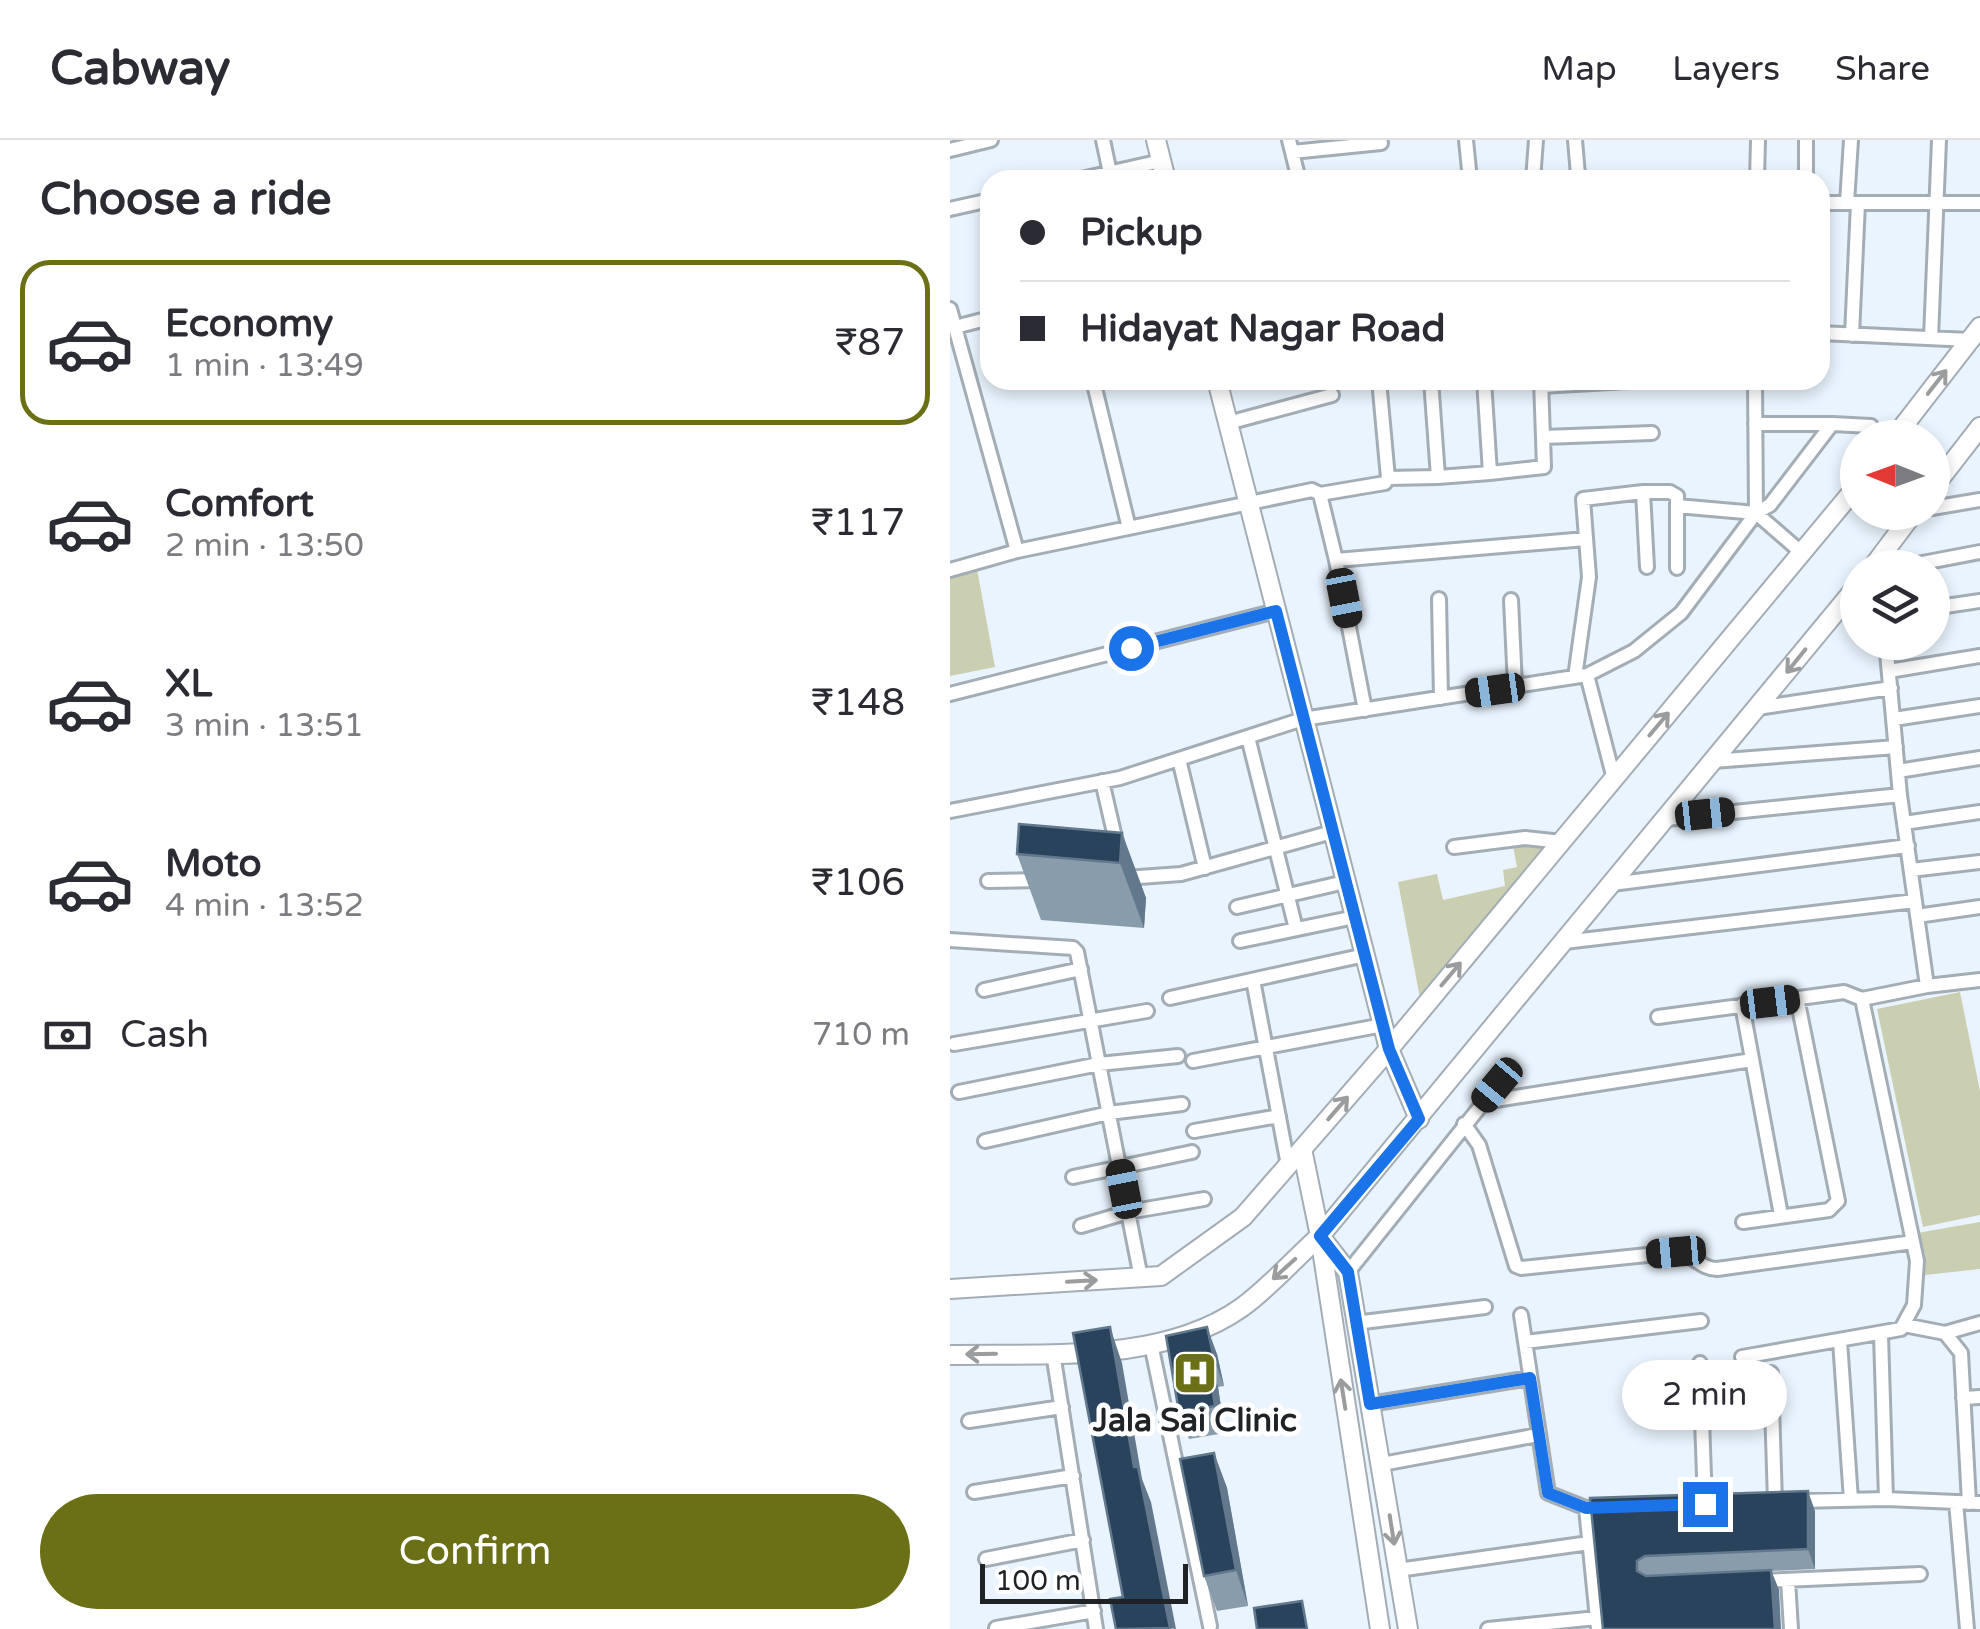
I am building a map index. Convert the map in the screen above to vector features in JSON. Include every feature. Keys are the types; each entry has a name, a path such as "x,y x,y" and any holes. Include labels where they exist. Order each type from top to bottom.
{"street":[{"path":"950,150 991,140"},
{"path":"1103,140 1110,170"},
{"path":"1156,140 1163,170"},
{"path":"1466,140 1469,170"},
{"path":"1534,170 1536,140"},
{"path":"1575,140 1578,170"},
{"path":"1757,170 1758,140"},
{"path":"1806,140 1806,170"},
{"path":"1851,140 1852,334"},
{"path":"1931,338 1940,203 1939,140"},
{"path":"1290,146 1380,143"},
{"path":"950,208 980,202"},
{"path":"1830,203 1980,203"},
{"path":"950,309 1018,550"},
{"path":"955,328 980,321"},
{"path":"1830,333 1931,338 1975,333"},
{"path":"1908,420 1975,333"},
{"path":"1095,390 1129,528"},
{"path":"1220,390 1389,1049 1419,1119"},
{"path":"1380,390 1388,478 1544,467 1541,390"},
{"path":"1433,390 1438,477"},
{"path":"1485,390 1490,473"},
{"path":"1755,390 1756,513"},
{"path":"1228,422 1332,395"},
{"path":"1755,424 1840,424"},
{"path":"950,811 1102,782 1302,719 1581,676 1660,634 1756,513 1770,505 1832,424"},
{"path":"1950,469 1973,444 1980,428"},
{"path":"1544,436 1652,433"},
{"path":"950,570 1018,550 1312,490 1320,494 1386,483"},
{"path":"1614,779 1581,676 1589,576 1583,499 1643,492 1670,492 1677,496 1677,568"},
{"path":"1643,492 1646,567"},
{"path":"1320,494 1365,710"},
{"path":"1950,505 1980,500"},
{"path":"1677,506 1756,513 1802,553"},
{"path":"950,1289 1161,1276 1244,1217 1389,1049 1840,507"},
{"path":"1336,560 1586,538"},
{"path":"1950,558 1980,552"},
{"path":"1440,600 1441,698"},
{"path":"1512,600 1516,686"},
{"path":"1950,606 1980,602"},
{"path":"950,1355 1151,1344 1200,1330 1241,1308 1320,1236 1840,607"},
{"path":"950,694 1276,611"},
{"path":"1890,670 1980,656"},
{"path":"1889,660 1900,794 1927,986"},
{"path":"1757,708 1891,688"},
{"path":"1894,719 1980,706"},
{"path":"1248,737 1296,929"},
{"path":"1713,761 1896,747"},
{"path":"1898,771 1980,758"},
{"path":"1179,759 1205,868"},
{"path":"1102,782 1125,878"},
{"path":"1666,818 1900,794"},
{"path":"1904,823 1980,812"},
{"path":"1105,878 1167,876 1332,832"},
{"path":"1454,847 1525,838 1562,842"},
{"path":"1612,884 1908,846"},
{"path":"1911,870 1980,862"},
{"path":"988,881 1046,880"},
{"path":"1237,907 1345,882"},
{"path":"1564,942 1915,901"},
{"path":"1917,916 1980,907"},
{"path":"1240,941 1354,917"},
{"path":"950,940 1073,948 1141,1278"},
{"path":"1170,998 1364,955"},
{"path":"984,990 1080,968"},
{"path":"1252,980 1288,1165"},
{"path":"1658,1016 1844,992 1862,999 1980,980"},
{"path":"1742,1222 1829,1210 1838,1201 1797,998"},
{"path":"1862,999 1913,1242 1917,1282 1914,1305 1904,1325"},
{"path":"1742,1005 1781,1215"},
{"path":"954,1044 1147,1011"},
{"path":"1192,1061 1383,1025"},
{"path":"959,1092 1099,1064 1178,1056"},
{"path":"1482,1102 1752,1060"},
{"path":"1348,1272 1511,1068"},
{"path":"985,1141 1109,1113 1182,1104"},
{"path":"1194,1131 1280,1116"},
{"path":"1464,1124 1479,1145 1516,1266 1521,1268 1685,1252 1707,1269 1717,1269 1913,1242"},
{"path":"1302,1149 1320,1236 1380,1629"},
{"path":"1074,1178 1192,1152"},
{"path":"1081,1226 1128,1212 1204,1199"},
{"path":"1320,1236 1348,1272 1408,1629"},
{"path":"1355,1323 1485,1307"},
{"path":"1521,1315 1548,1493 1586,1508 1618,1507"},
{"path":"1525,1342 1702,1321"},
{"path":"1742,1357 1880,1335 1904,1325 1944,1333 1980,1323"},
{"path":"1944,1333 1961,1353 1968,1502 1967,1629"},
{"path":"1880,1335 1886,1498"},
{"path":"1840,1342 1851,1500"},
{"path":"1151,1344 1210,1626"},
{"path":"1054,1352 1096,1629"},
{"path":"1700,1363 1705,1504"},
{"path":"1770,1373 1776,1502"},
{"path":"1370,1404 1530,1378"},
{"path":"1963,1398 1980,1397"},
{"path":"968,1420 1062,1407"},
{"path":"1382,1464 1538,1435"},
{"path":"974,1492 1072,1476"},
{"path":"1758,1502 1886,1498 1968,1502"},
{"path":"1686,1505 1722,1504"},
{"path":"1488,1629 1597,1624 1586,1508"},
{"path":"986,1558 1083,1540"},
{"path":"1398,1570 1589,1543"},
{"path":"1750,1582 1920,1574"},
{"path":"1788,1580 1791,1629"},
{"path":"996,1628 1094,1611"}],"green space":[{"path":"977,569 995,667 950,676 950,576"},
{"path":"1512,841 1556,843 1420,998 1398,882 1437,874 1443,900 1505,886 1503,870 1517,867"},
{"path":"1960,992 1980,1091 1980,1215 1923,1227 1877,1009"},
{"path":"1980,1222 1980,1269 1925,1275 1917,1233"}],"building":[{"path":"1019,824 1122,833 1120,863 1017,854"},
{"path":"1110,1327 1134,1467 1138,1467 1170,1628 1116,1629 1110,1599 1123,1597 1073,1333"},
{"path":"1207,1327 1214,1359 1208,1360 1215,1406 1179,1412 1166,1336"},
{"path":"1214,1453 1236,1570 1204,1576 1180,1459"},
{"path":"1808,1491 1808,1549 1645,1556 1637,1561 1637,1571 1646,1576 1771,1570 1775,1629 1603,1629 1590,1498"},
{"path":"1302,1601 1307,1629 1257,1629 1254,1608"}],"place":[{"name":"Jala Sai Clinic","path":"1195,1373"}],"route":[{"path":"1131,648 1276,611 1389,1049 1419,1119 1320,1236 1348,1272 1370,1404 1530,1378 1548,1493 1586,1508 1705,1504"}]}
